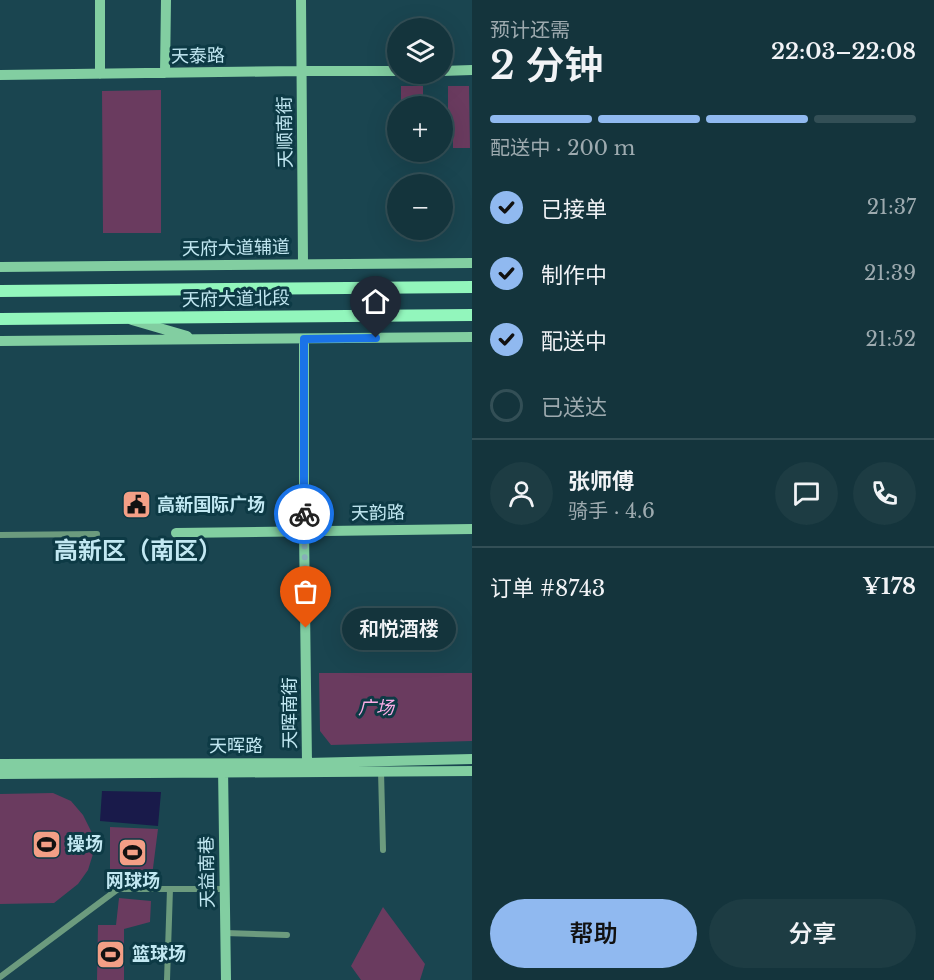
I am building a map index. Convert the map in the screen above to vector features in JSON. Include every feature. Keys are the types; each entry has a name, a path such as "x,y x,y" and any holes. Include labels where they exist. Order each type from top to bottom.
{"main road":[{"name":"天府大道北段","path":"0,291 472,287"},
{"name":"天府大道北段","path":"0,319 472,315"}],"street":[{"path":"100,0 100,74"},
{"path":"165,0 165,74"},
{"name":"天顺南街","path":"301,0 303,264"},
{"path":"453,71 472,70"},
{"name":"天泰路","path":"0,75 387,71"},
{"name":"天府大道辅道","path":"0,267 472,263"},
{"path":"123,318 199,340"},
{"path":"0,341 472,337"},
{"name":"天晖南街","path":"304,339 307,763"},
{"name":"天韵路","path":"176,533 472,529"},
{"path":"0,535 97,534"},
{"name":"天晖路","path":"0,774 381,766 472,759"},
{"name":"天晖路","path":"0,764 223,768 307,763 472,771"},
{"path":"381,766 383,850"},
{"name":"天益南巷","path":"223,768 226,980"},
{"path":"0,977 118,889 224,889"},
{"path":"167,980 170,889"},
{"path":"225,933 287,935"}],"green space":[{"path":"401,86 423,86 423,96 401,96"},
{"path":"448,86 469,86 470,148 453,148 453,96 448,96"},
{"path":"161,90 161,233 103,233 102,91"},
{"name":"广场","path":"319,673 472,673 472,741 331,745 320,731"},
{"name":"操场","path":"53,793 71,801 83,815 92,833 93,854 88,870 78,884 54,903 0,904 0,794"},
{"name":"网球场","path":"110,827 158,829 152,876 110,876"},
{"name":"篮球场","path":"119,898 151,901 150,922 124,929 124,980 97,980 98,925 116,925"},
{"path":"383,907 425,964 420,980 361,980 351,966"}],"shaded area":[{"path":"102,791 161,792 158,826 100,821"}],"way so far":[{"path":"304,514 306,628"}],"place":[{"name":"高新国际广场","path":"136,505"},
{"name":"和悦酒楼","path":"306,628"},
{"name":"操场","path":"46,844"},
{"name":"网球场","path":"133,852"},
{"name":"篮球场","path":"111,954"}],"district":[{"name":"高新区（南区）","path":"138,550"}],"route":[{"path":"304,514 304,339 376,338"}]}
